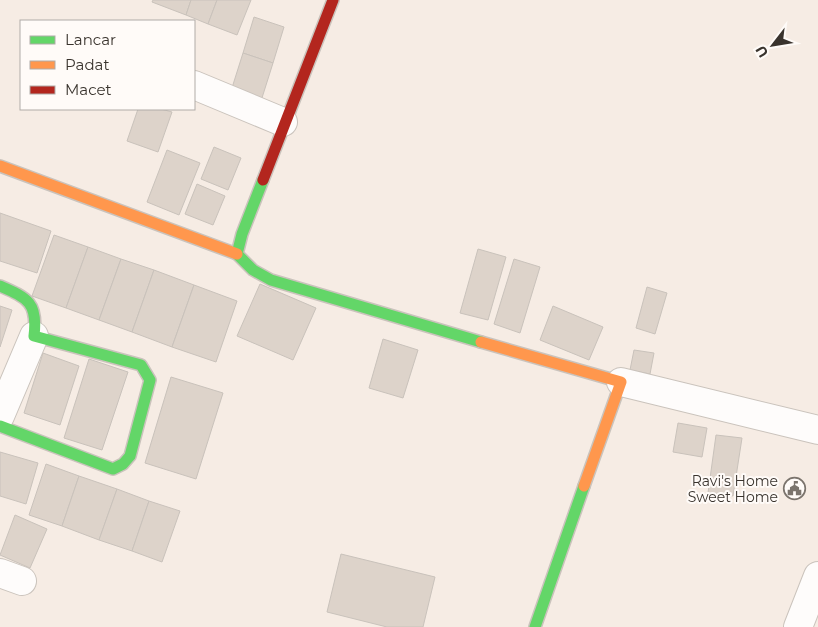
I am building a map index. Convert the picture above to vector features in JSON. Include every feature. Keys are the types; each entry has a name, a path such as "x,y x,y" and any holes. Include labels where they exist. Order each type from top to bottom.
{"street":[{"path":"237,254 242,234 284,122 333,0"},
{"path":"195,85 284,122"},
{"path":"0,166 237,254 253,270 271,280 585,374 818,430"},
{"path":"0,286 25,296 33,304 36,324 34,336 0,416"},
{"path":"0,426 113,469 126,463 130,456 150,380 141,365 34,336"},
{"path":"535,627 621,382"},
{"path":"798,627 818,576"}],"building":[{"path":"153,0 191,0 186,15 152,2"},
{"path":"191,0 217,0 208,24 186,15"},
{"path":"217,0 251,0 237,35 208,24"},
{"path":"254,17 284,27 273,63 243,53"},
{"path":"243,53 273,63 261,101 231,91"},
{"path":"138,110 165,110 172,112 158,152 127,141"},
{"path":"214,147 241,158 228,190 201,179"},
{"path":"167,150 200,163 179,215 147,202"},
{"path":"197,184 225,196 213,225 185,214"},
{"path":"0,213 51,231 37,273 0,261"},
{"path":"54,235 88,247 66,308 32,296"},
{"path":"88,247 121,259 99,320 66,308"},
{"path":"478,249 506,257 488,320 460,313"},
{"path":"121,259 154,270 132,332 99,320"},
{"path":"514,259 540,267 520,333 494,324"},
{"path":"154,270 194,285 172,347 132,332"},
{"path":"260,284 316,308 293,360 237,336"},
{"path":"194,285 237,301 216,362 172,347"},
{"path":"647,287 667,293 655,334 636,328"},
{"path":"0,306 12,310 0,347"},
{"path":"553,306 603,327 589,360 540,340"},
{"path":"383,339 418,350 403,398 369,388"},
{"path":"634,350 654,353 650,374 630,370"},
{"path":"43,353 79,366 60,425 24,413"},
{"path":"89,359 128,372 102,450 64,438"},
{"path":"171,377 223,393 196,479 145,463"},
{"path":"678,423 707,428 702,457 673,452"},
{"path":"716,435 742,438 733,496 708,493"},
{"path":"0,452 38,463 26,504 0,496"},
{"path":"46,464 79,476 62,526 29,515"},
{"path":"79,476 117,489 99,540 62,526"},
{"path":"117,489 149,501 132,551 99,540"},
{"path":"149,501 180,511 162,562 132,551"},
{"path":"15,515 47,529 30,568 0,555"},
{"path":"341,554 435,577 423,627 387,627 327,612"}],"traffic: fast":[{"path":"263,180 242,234 237,254 253,270 271,280 481,342"},
{"path":"0,286 18,294 29,303 34,316 34,336 141,365 150,380 130,456 123,464 113,469 0,426"},
{"path":"535,627 584,486"}],"traffic: slow":[{"path":"0,166 237,254"},
{"path":"481,342 621,382 584,486"}],"traffic: jam":[{"path":"263,180 333,0"}],"place":[{"name":"Ravi's Home Sweet Home","path":"794,489"}]}
